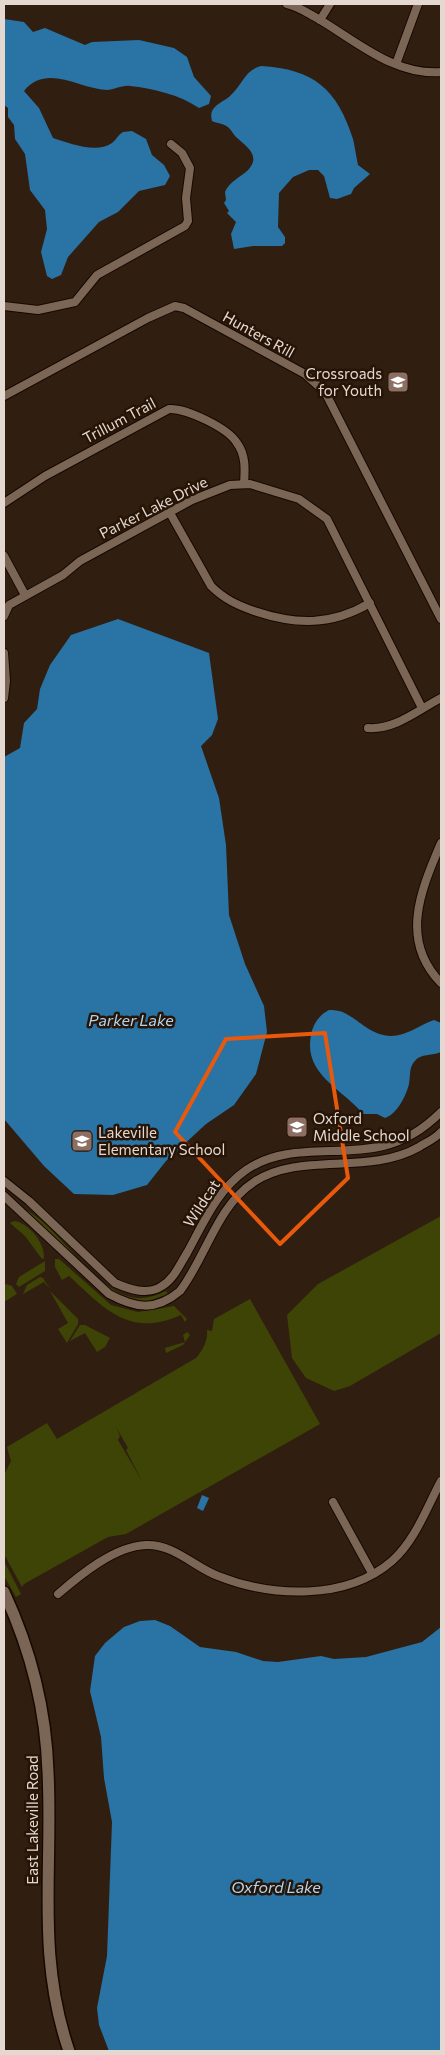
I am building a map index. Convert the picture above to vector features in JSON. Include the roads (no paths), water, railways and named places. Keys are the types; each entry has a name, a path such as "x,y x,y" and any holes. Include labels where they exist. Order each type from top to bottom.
{"main road":[{"name":"East Lakeville Road","path":"4,1592 30,1664 45,1732 49,1788 48,1944 57,2006 69,2051"}],"street":[{"path":"287,4 320,20 377,56 423,72 441,72"},
{"path":"320,20 330,4"},
{"path":"396,64 418,4"},
{"path":"4,306 38,310 67,306 80,297 97,275 185,226 188,221 186,198 190,168 182,153 171,144"},
{"name":"Hunters Rill","path":"4,396 165,310 175,306 184,308 305,374 325,392 441,619"},
{"name":"Trillum Trail","path":"4,503 45,476 169,409 177,409 192,414 233,437 242,451 245,466 244,484"},
{"name":"Parker Lake Drive","path":"4,616 9,605 63,575 80,561 214,490 230,485 250,484 299,499 327,519 422,708"},
{"path":"170,513 211,586 220,596 237,605 285,621 309,621 326,620 351,614 370,603"},
{"path":"4,556 25,595"},
{"path":"4,653 6,681 4,698"},
{"path":"368,728 378,729 393,724 441,698"},
{"path":"441,843 424,884 417,908 417,933 419,945 427,962 441,983"},
{"name":"Wildcat","path":"4,1181 22,1195 115,1283 133,1290 146,1291 162,1287 176,1272 217,1199 229,1184 246,1170 264,1159 301,1152 382,1146 421,1129 441,1112"},
{"name":"Wildcat","path":"180,1291 229,1208 239,1194 254,1182 269,1173 302,1166 385,1160 413,1150 441,1132"},
{"path":"14,1205 22,1195"},
{"path":"4,1196 109,1294 129,1305 147,1306 169,1300 180,1291 168,1280"},
{"path":"58,1594 100,1562 145,1545 168,1549 217,1576 266,1590 303,1591 332,1588 350,1583 392,1561 407,1544 441,1481"},
{"path":"334,1502 372,1573"}],"water":[{"path":"4,19 24,22 33,32 45,28 85,45 92,42 139,40 174,48 187,57 194,77 211,96 209,104 199,108 175,96 147,88 127,86 107,90 96,89 53,78 33,83 24,91 39,108 53,138 74,145 98,148 112,143 123,132 132,131 146,139 152,155 164,165 170,176 165,185 139,191 118,212 99,222 68,257 61,275 52,279 47,276 41,252 47,229 45,210 30,190 25,154 15,139 14,125 8,117 8,108 4,105"},
{"path":"261,66 295,72 309,77 321,85 331,95 347,122 353,139 358,165 370,174 354,188 351,194 337,199 330,198 324,176 318,170 309,170 293,177 279,193 278,227 285,237 285,243 282,246 253,246 234,249 231,234 236,222 227,213 229,211 224,203 226,200 225,192 251,166 253,156 228,127 212,121 211,116 214,108 235,91 247,74"},
{"name":"Parker Lake","path":"118,619 209,653 218,719 212,735 201,746 219,798 226,845 229,915 245,964 264,1006 267,1032 256,1074 234,1105 206,1124 166,1161 147,1185 113,1195 74,1194 44,1166 4,1119 4,757 20,748 24,723 37,709 40,689 50,665 71,635"},
{"path":"329,1010 345,1013 365,1027 381,1035 397,1036 434,1020 441,1023 441,1052 418,1058 415,1061 411,1067 406,1094 397,1109 389,1116 385,1118 377,1114 363,1114 326,1080 313,1061 310,1049 313,1027 322,1014"},
{"path":"202,1495 209,1498 203,1511 197,1508"},
{"name":"Oxford Lake","path":"155,1620 170,1626 200,1647 236,1652 263,1661 278,1662 321,1656 334,1659 366,1657 422,1642 441,1627 441,2051 109,2051 99,2025 97,2008 107,1956 112,1822 104,1778 101,1737 90,1691 95,1656 105,1643 124,1627 140,1621"}],"place":[{"name":"Crossroads for Youth","path":"398,382"},
{"name":"Oxford Middle School","path":"297,1127"},
{"name":"Lakeville Elementary School","path":"82,1141"}]}
